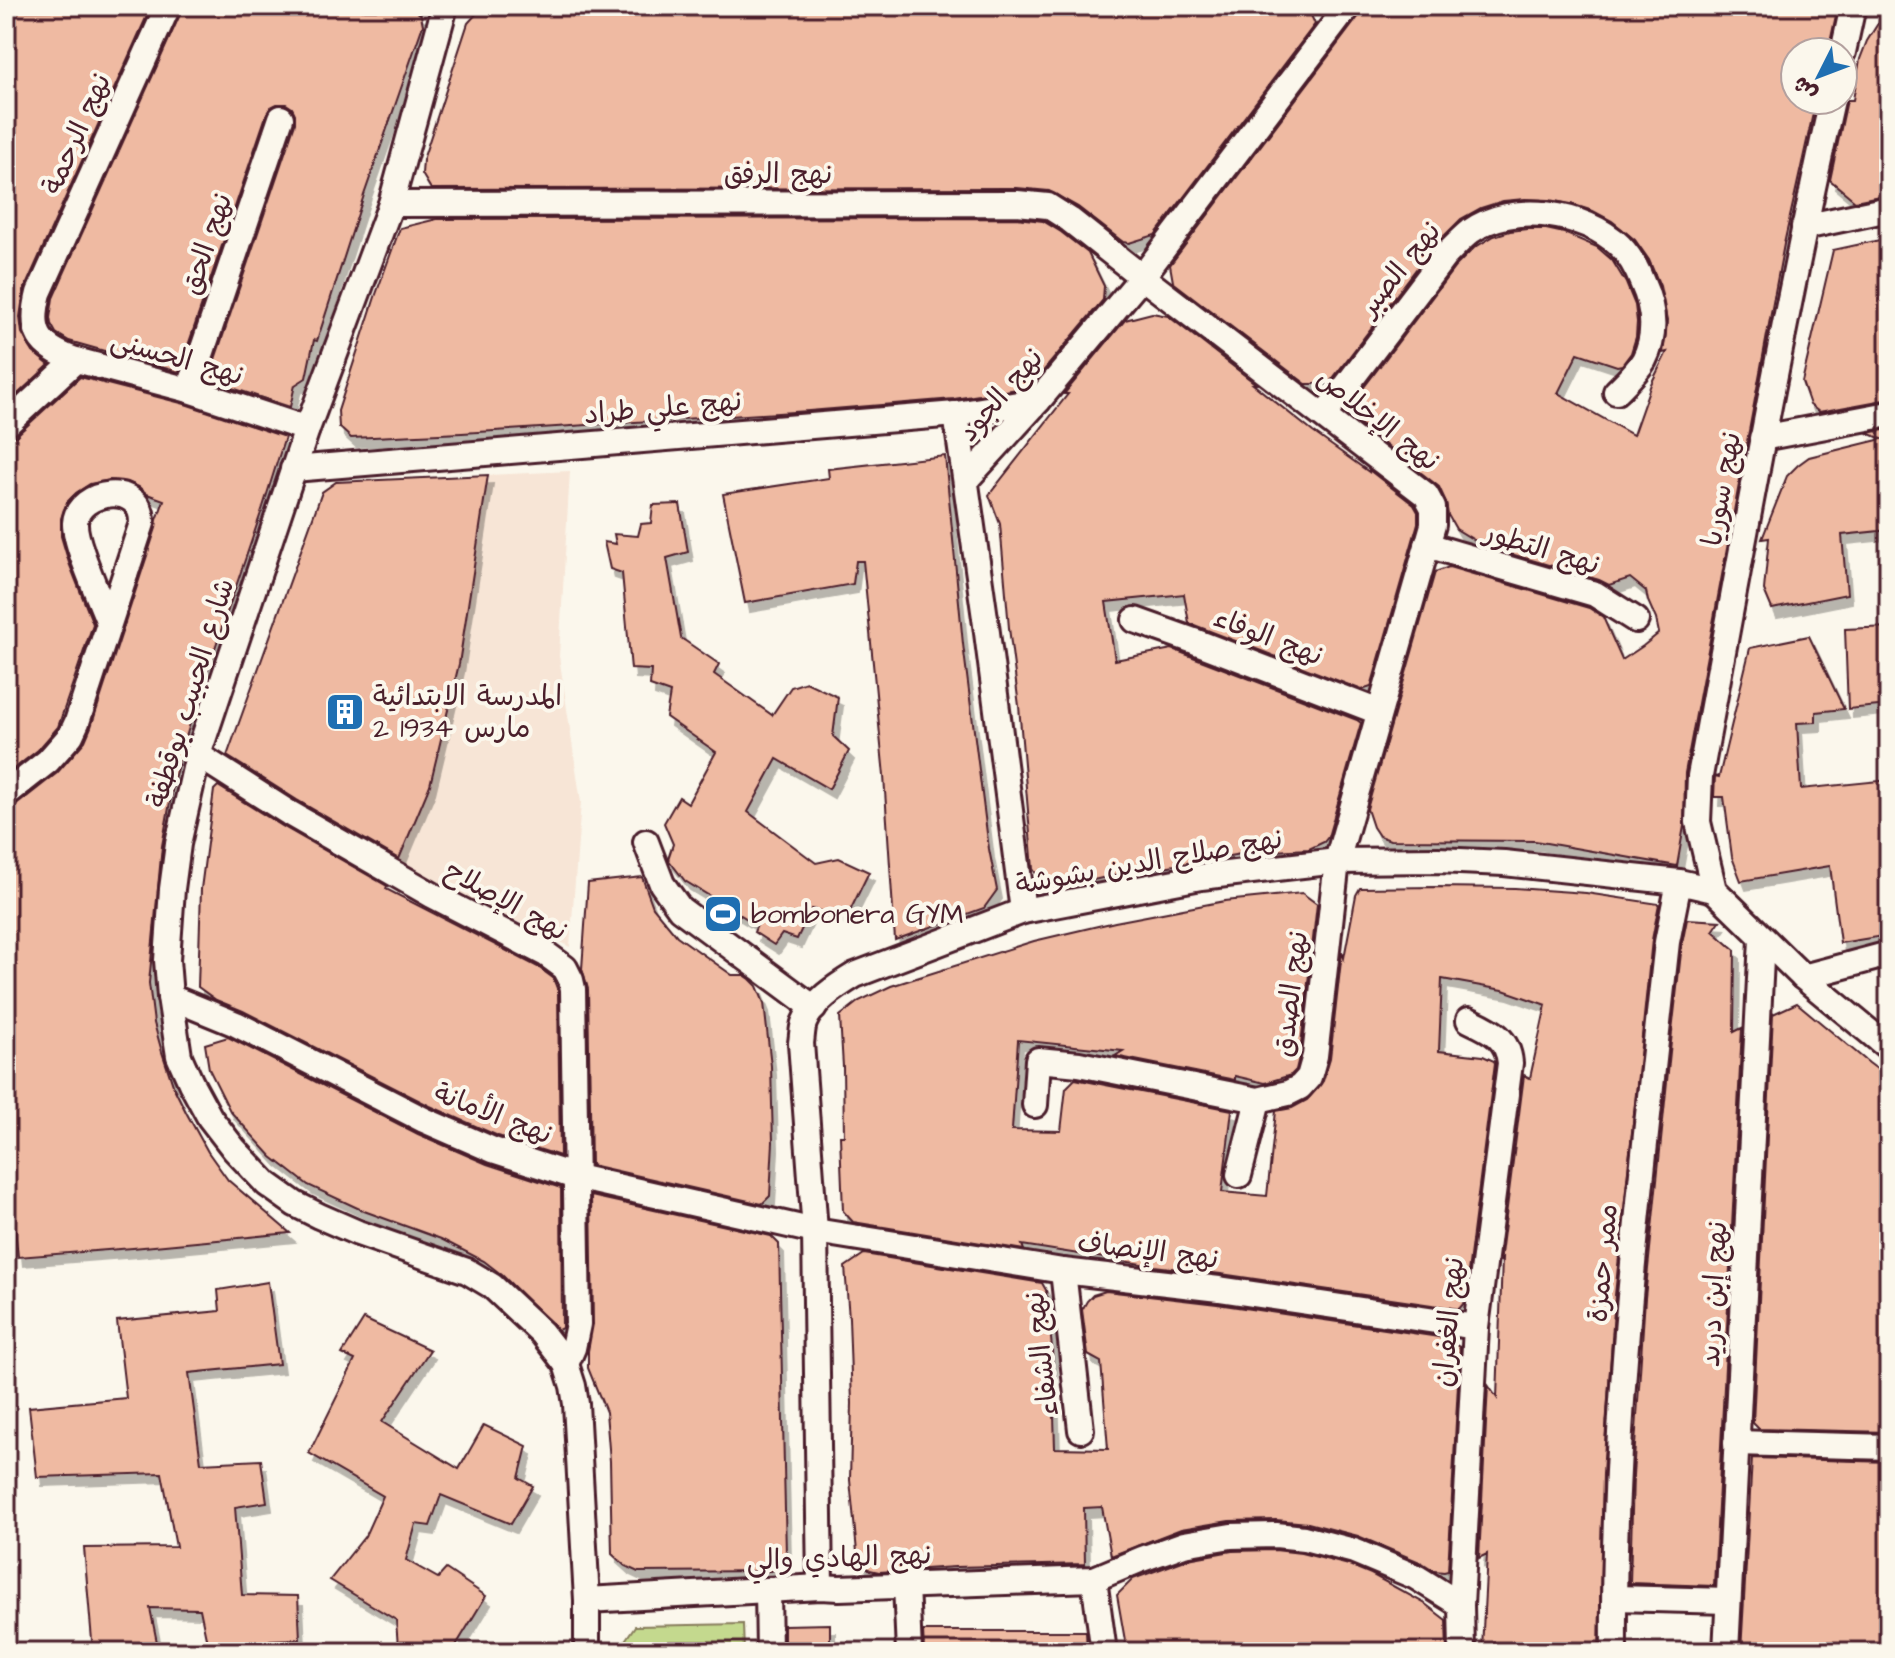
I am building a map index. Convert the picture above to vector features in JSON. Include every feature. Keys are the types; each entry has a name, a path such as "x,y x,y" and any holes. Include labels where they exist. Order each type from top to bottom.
{"street":[{"name":"نهج الرحمة","path":"76,360 52,351 39,335 34,313 39,293 168,6"},
{"name":"شارع الحبيب بوقطفة","path":"445,6 391,204 307,429 198,755 178,844 172,889 167,960 170,997 179,1056 191,1083 210,1118 267,1184 319,1216 467,1271 492,1286 542,1333 566,1364 576,1404 587,1652"},
{"name":"نهج الجود","path":"1023,911 966,480 1038,401 1142,277 1348,6"},
{"path":"1846,36 1853,6"},
{"name":"نهج سوريا","path":"1714,890 1698,822 1700,776 1762,438 1828,116"},
{"name":"نهج الحق","path":"189,390 281,118"},
{"name":"نهج الرفق","path":"391,204 1037,204 1048,206 1070,220 1142,277"},
{"path":"1804,227 1889,209"},
{"name":"نهج الصبر","path":"1324,415 1444,257 1473,230 1501,218 1519,215 1540,214 1575,219 1607,236 1631,259 1647,293 1653,313 1652,328 1650,345 1638,370 1616,392"},
{"name":"نهج الإخلاص","path":"1142,277 1426,495 1434,514 1337,861"},
{"name":"نهج الحسنى","path":"6,425 76,360 189,390 307,429"},
{"name":"نهج علي طراد","path":"293,469 956,414 1038,401"},
{"path":"956,414 966,480"},
{"path":"1762,438 1889,414"},
{"path":"6,794 48,761 71,735 77,722 142,523 141,508 135,502 112,494 95,498 84,505 75,524 80,546 109,623"},
{"name":"نهج التطور","path":"1427,545 1595,594 1636,620"},
{"name":"نهج الوفاء","path":"1135,620 1379,712"},
{"name":"نهج الإصلاح","path":"198,755 339,842 546,954 565,968 573,989 578,1324 566,1364"},
{"path":"646,842 662,884 680,909 814,1008 803,1024 801,1060 815,1231 820,1587"},
{"name":"نهج صلاح الدين بشوشة","path":"814,1008 855,975 1023,911 1201,877 1337,861 1438,860 1504,863 1679,882 1714,890"},
{"name":"نهج الصدق","path":"1035,1105 1038,1060 1079,1064 1258,1100 1293,1091 1305,1083 1312,1070 1337,861"},
{"name":"ممر حمزة","path":"1614,1652 1617,1484 1628,1309 1667,942 1679,882"},
{"path":"1714,890 1803,977 1889,1048"},
{"name":"نهج إبن دريد","path":"1726,1652 1762,939"},
{"path":"1803,977 1889,954"},
{"name":"نهج الأمانة","path":"170,997 236,1024 436,1126 493,1150 576,1177 815,1231"},
{"name":"نهج الغفران","path":"1462,1652 1461,1605 1476,1327 1510,1063 1508,1051 1500,1038 1469,1020"},
{"path":"1239,1175 1258,1100"},
{"name":"نهج الإنصاف","path":"815,1231 1063,1271 1219,1289 1476,1327"},
{"name":"نهج الشفاء","path":"1063,1271 1081,1430"},
{"path":"1736,1443 1889,1447"},
{"path":"1104,1652 1094,1579 1184,1544 1231,1536 1304,1538 1354,1551 1416,1577 1461,1605"},
{"name":"نهج الهادي والي","path":"587,1600 820,1587 1094,1579"},
{"path":"906,1585 909,1652"},
{"path":"768,1590 769,1652"},
{"path":"1615,1598 1728,1601"}],"shaded area":[{"path":"570,471 559,656 581,802 570,947 396,863 430,785 459,664 488,475"}],"green space":[{"path":"743,1624 744,1652 617,1652 635,1626"}],"building":[{"path":"979,6 1304,8 1315,24 1155,235 1129,243 1123,242 1078,207 1049,191 1017,188 431,189 422,174 423,160 468,23 478,12 640,8 924,11"},
{"path":"1406,6 1838,6 1831,36 1779,36 1779,116 1812,116 1784,244 1685,773 1684,826 1677,866 1535,841 1390,840 1379,836 1373,827 1367,809 1435,572 1449,567 1589,608 1603,617 1622,660 1659,633 1646,591 1630,578 1609,585 1484,546 1456,529 1439,487 1355,421 1352,403 1455,267 1474,248 1510,231 1546,229 1597,247 1612,260 1626,283 1635,305 1637,322 1631,353 1622,365 1617,366 1578,353 1558,393 1633,435 1651,384 1667,352 1663,353 1667,321 1660,286 1649,260 1635,240 1612,221 1593,211 1549,200 1503,201 1461,219 1433,247 1330,382 1306,384 1173,282 1170,265 1363,12"},
{"path":"1889,6 1889,194 1855,201 1830,180 1844,116 1859,116 1859,65 1867,41"},
{"path":"150,9 24,290 20,317 22,333 33,352 49,365 6,405 6,11"},
{"path":"182,10 415,10 421,15 423,25 317,341 314,340 306,378 295,385 290,407 208,380 295,123 295,114 286,104 277,104 267,113 179,372 69,341 56,333 50,318 53,298"},
{"path":"1016,218 1043,221 1061,232 1088,253 1104,286 1103,300 1030,387 954,399 809,411 462,433 351,438 339,427 338,411 400,228 437,219"},
{"path":"1889,238 1889,399 1819,412 1810,405 1802,382 1833,250"},
{"path":"1152,313 1168,316 1313,432 1414,505 1418,523 1371,687 1362,690 1189,623 1184,594 1106,602 1115,660 1172,649 1361,723 1324,842 1309,849 1253,852 1115,875 1059,888 1048,886 1033,869 1000,524 989,495 1068,394 1064,394 1125,320"},
{"path":"80,377 185,404 285,437 175,775 162,846 149,983 154,1023 174,1088 208,1152 228,1180 290,1233 18,1257 6,1143 6,809 15,806 57,773 85,741 164,500 128,482 110,480 90,484 67,502 61,519 61,536 93,624 58,727 38,750 6,775 6,440 16,436"},
{"path":"1889,429 1889,530 1842,535 1847,594 1772,609 1764,590 1769,538 1762,539 1787,476 1809,457 1882,439 1868,433"},
{"path":"945,456 963,644 997,890 984,908 895,940 884,776 863,561 856,561 853,584 745,603 723,494 829,478 828,469"},
{"name":"المدرسة الابتدائية 2 مارس 1934","path":"488,475 459,664 430,785 399,859 227,756 322,492 336,482"},
{"path":"680,504 688,552 667,558 681,638 719,664 714,674 772,715 791,687 806,682 838,697 833,736 849,751 829,789 777,759 748,812 816,863 839,858 869,872 847,917 811,909 797,939 782,934 774,945 754,932 757,925 685,881 668,859 673,844 664,823 679,797 688,803 716,752 666,717 670,693 650,686 651,670 631,669 622,573 610,569 604,542 616,544 614,534 638,536 641,524 651,523 653,505"},
{"path":"1889,627 1889,705 1848,709 1845,629"},
{"path":"1809,636 1844,709 1816,712 1816,722 1797,723 1801,789 1889,780 1889,935 1840,943 1830,866 1741,881 1732,857 1724,797 1714,797 1715,776 1719,777 1750,648"},
{"path":"218,786 387,886 386,889 538,967 553,978 558,991 560,1156 498,1136 430,1106 216,1000 198,987 201,889 214,790"},
{"path":"642,877 653,907 677,936 732,975 744,975 750,979 757,986 764,1003 771,1066 773,1142 770,1196 762,1204 591,1165 588,989 582,969 588,883"},
{"path":"1435,887 1586,893 1659,904 1652,940 1615,1295 1603,1473 1599,1652 1477,1652 1477,1644 1482,1649 1487,1554 1479,1558 1488,1385 1497,1398 1502,1259 1500,1262 1524,1075 1530,1078 1546,1005 1503,990 1442,979 1439,1051 1483,1056 1495,1063 1464,1303 1459,1309 1022,1245 1024,1250 853,1222 843,1211 840,1016 859,1001 891,986 1034,941 1225,901 1302,893 1317,904 1300,1053 1296,1070 1291,1075 1265,1083 1235,1076 1235,1080 1115,1056 1123,1051 1018,1040 1012,1130 1061,1131 1066,1088 1075,1079 1232,1110 1222,1192 1267,1196 1276,1111 1292,1108 1307,1100 1323,1081 1330,1058 1342,952 1344,958 1356,895 1360,888"},
{"path":"1687,919 1720,921 1713,931 1735,950 1734,1032 1742,1028 1714,1586 1630,1583 1633,1475 1645,1298 1672,1032"},
{"path":"1797,1003 1889,1078 1889,1432 1759,1429 1753,1423 1773,1014"},
{"path":"228,1037 418,1134 487,1164 561,1188 562,1328 558,1330 484,1261 441,1239 364,1211 308,1185 272,1157 230,1111 209,1069 205,1044"},
{"path":"591,1196 771,1236 779,1244 786,1554 781,1567 771,1571 638,1572 625,1566 612,1554 606,1412 588,1368 593,1324"},
{"path":"864,1254 1042,1283 1046,1290 1052,1348 1055,1448 1108,1449 1101,1362 1088,1355 1082,1310 1093,1295 1106,1291 1439,1337 1460,1347 1448,1571 1435,1571 1358,1536 1308,1523 1276,1520 1229,1521 1181,1529 1111,1556 1102,1507 1084,1508 1085,1564 870,1570 857,1552 850,1480 852,1403 845,1267"},
{"path":"268,1282 279,1364 189,1373 201,1463 261,1460 267,1502 235,1507 242,1595 298,1596 300,1639 270,1640 273,1652 209,1652 200,1609 150,1608 159,1652 93,1652 84,1548 176,1547 162,1473 37,1477 29,1407 126,1398 117,1321 220,1311 218,1290"},
{"path":"364,1319 430,1350 382,1422 459,1469 484,1425 527,1446 519,1478 533,1486 511,1524 441,1495 430,1526 416,1524 406,1560 438,1578 446,1569 486,1596 452,1652 405,1652 398,1647 396,1620 330,1580 365,1536 383,1496 309,1453 355,1360 342,1354"},
{"path":"1752,1458 1889,1462 1889,1652 1741,1652"},
{"path":"1275,1550 1349,1565 1424,1603 1446,1620 1447,1652 1127,1652 1117,1595 1133,1579 1188,1559 1232,1551"},
{"path":"830,1624 830,1652 784,1652 784,1625"},
{"path":"923,1631 1086,1631 1087,1652 924,1652"}],"place":[{"name":"المدرسة الابتدائية 2 مارس 1934","path":"345,712"},
{"name":"bombonera GYM","path":"723,914"}]}
